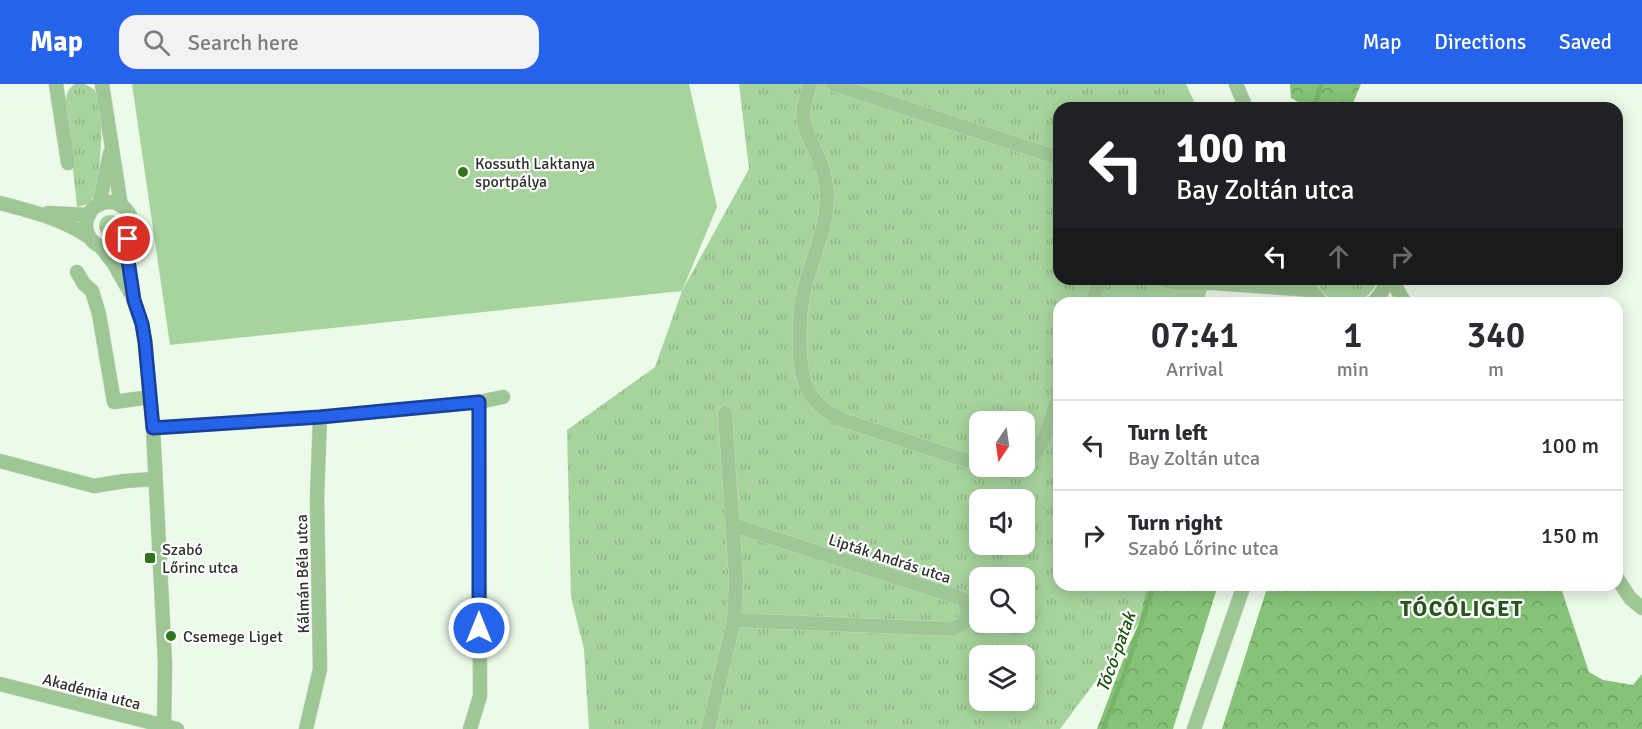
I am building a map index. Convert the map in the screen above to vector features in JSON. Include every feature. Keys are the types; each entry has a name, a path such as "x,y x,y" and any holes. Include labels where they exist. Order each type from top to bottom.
{"street":[{"path":"56,84 68,163"},
{"path":"102,84 121,206"},
{"path":"810,84 804,106 804,123 821,164 827,191 826,214 804,291 799,320 804,384 824,411 840,419 969,461"},
{"path":"832,84 1053,156"},
{"path":"1236,84 1244,102"},
{"path":"99,205 111,145"},
{"path":"0,203 40,213 89,237 114,264 134,300"},
{"path":"89,237 87,222 93,209 106,203 121,206 127,210 133,225 128,239 116,248 100,247"},
{"path":"40,213 89,215"},
{"path":"128,239 128,260 134,300 145,342 153,428 168,728"},
{"path":"77,272 84,284 92,291 99,314 114,402 150,397"},
{"path":"1231,285 1316,295"},
{"path":"153,428 320,417 504,398"},
{"path":"470,729 480,696 479,402"},
{"path":"1035,456 1053,412"},
{"path":"708,729 734,620 736,579 725,413"},
{"name":"Kálmán Béla utca","path":"306,729 320,669 317,498 320,417"},
{"path":"0,461 94,486 154,479"},
{"name":"Lipták András utca","path":"733,525 963,599 968,610 964,623 952,629 734,620"},
{"path":"1623,587 1630,598 1642,608"},
{"path":"1194,729 1242,591"},
{"name":"Akadémia utca","path":"0,684 168,728"}],"green space":[{"path":"75,84 85,84 95,90 100,110 101,129 100,164 96,188 89,203 77,207 66,104 68,92"},
{"path":"132,84 689,84 717,207 682,291 170,345"},
{"path":"739,84 1186,84 1194,102 1053,102 1053,285 1208,285 1205,297 1053,297 1053,591 1146,591 1139,623 1060,729 589,729 584,649 571,597 567,430 655,367 682,291 749,169"},
{"path":"1290,84 1361,84 1354,102 1298,102 1291,98"},
{"path":"106,215 114,215 121,222 121,230 114,237 106,237 99,230 99,222"},
{"path":"1318,285 1376,285 1365,297 1329,297"},
{"path":"1146,591 1216,591 1173,729 1097,729 1128,647 1139,623"},
{"path":"1266,591 1562,591 1589,672 1603,680 1633,685 1642,674 1642,729 1222,729"}],"waterway":[{"name":"Tócó-patak","path":"1316,102 1321,84"},
{"name":"Tócó-patak","path":"1103,729 1152,591"}],"place":[{"name":"Kossuth Laktanya sportpálya","path":"463,172"},
{"name":"Szabó Lőrinc utca","path":"150,558"},
{"name":"Csemege Liget","path":"171,636"}],"district":[{"name":"TÓCÓLIGET","path":"1462,608"}],"route":[{"path":"128,239 128,260 134,300 145,342 153,428 320,417 479,402 479,628"}]}
